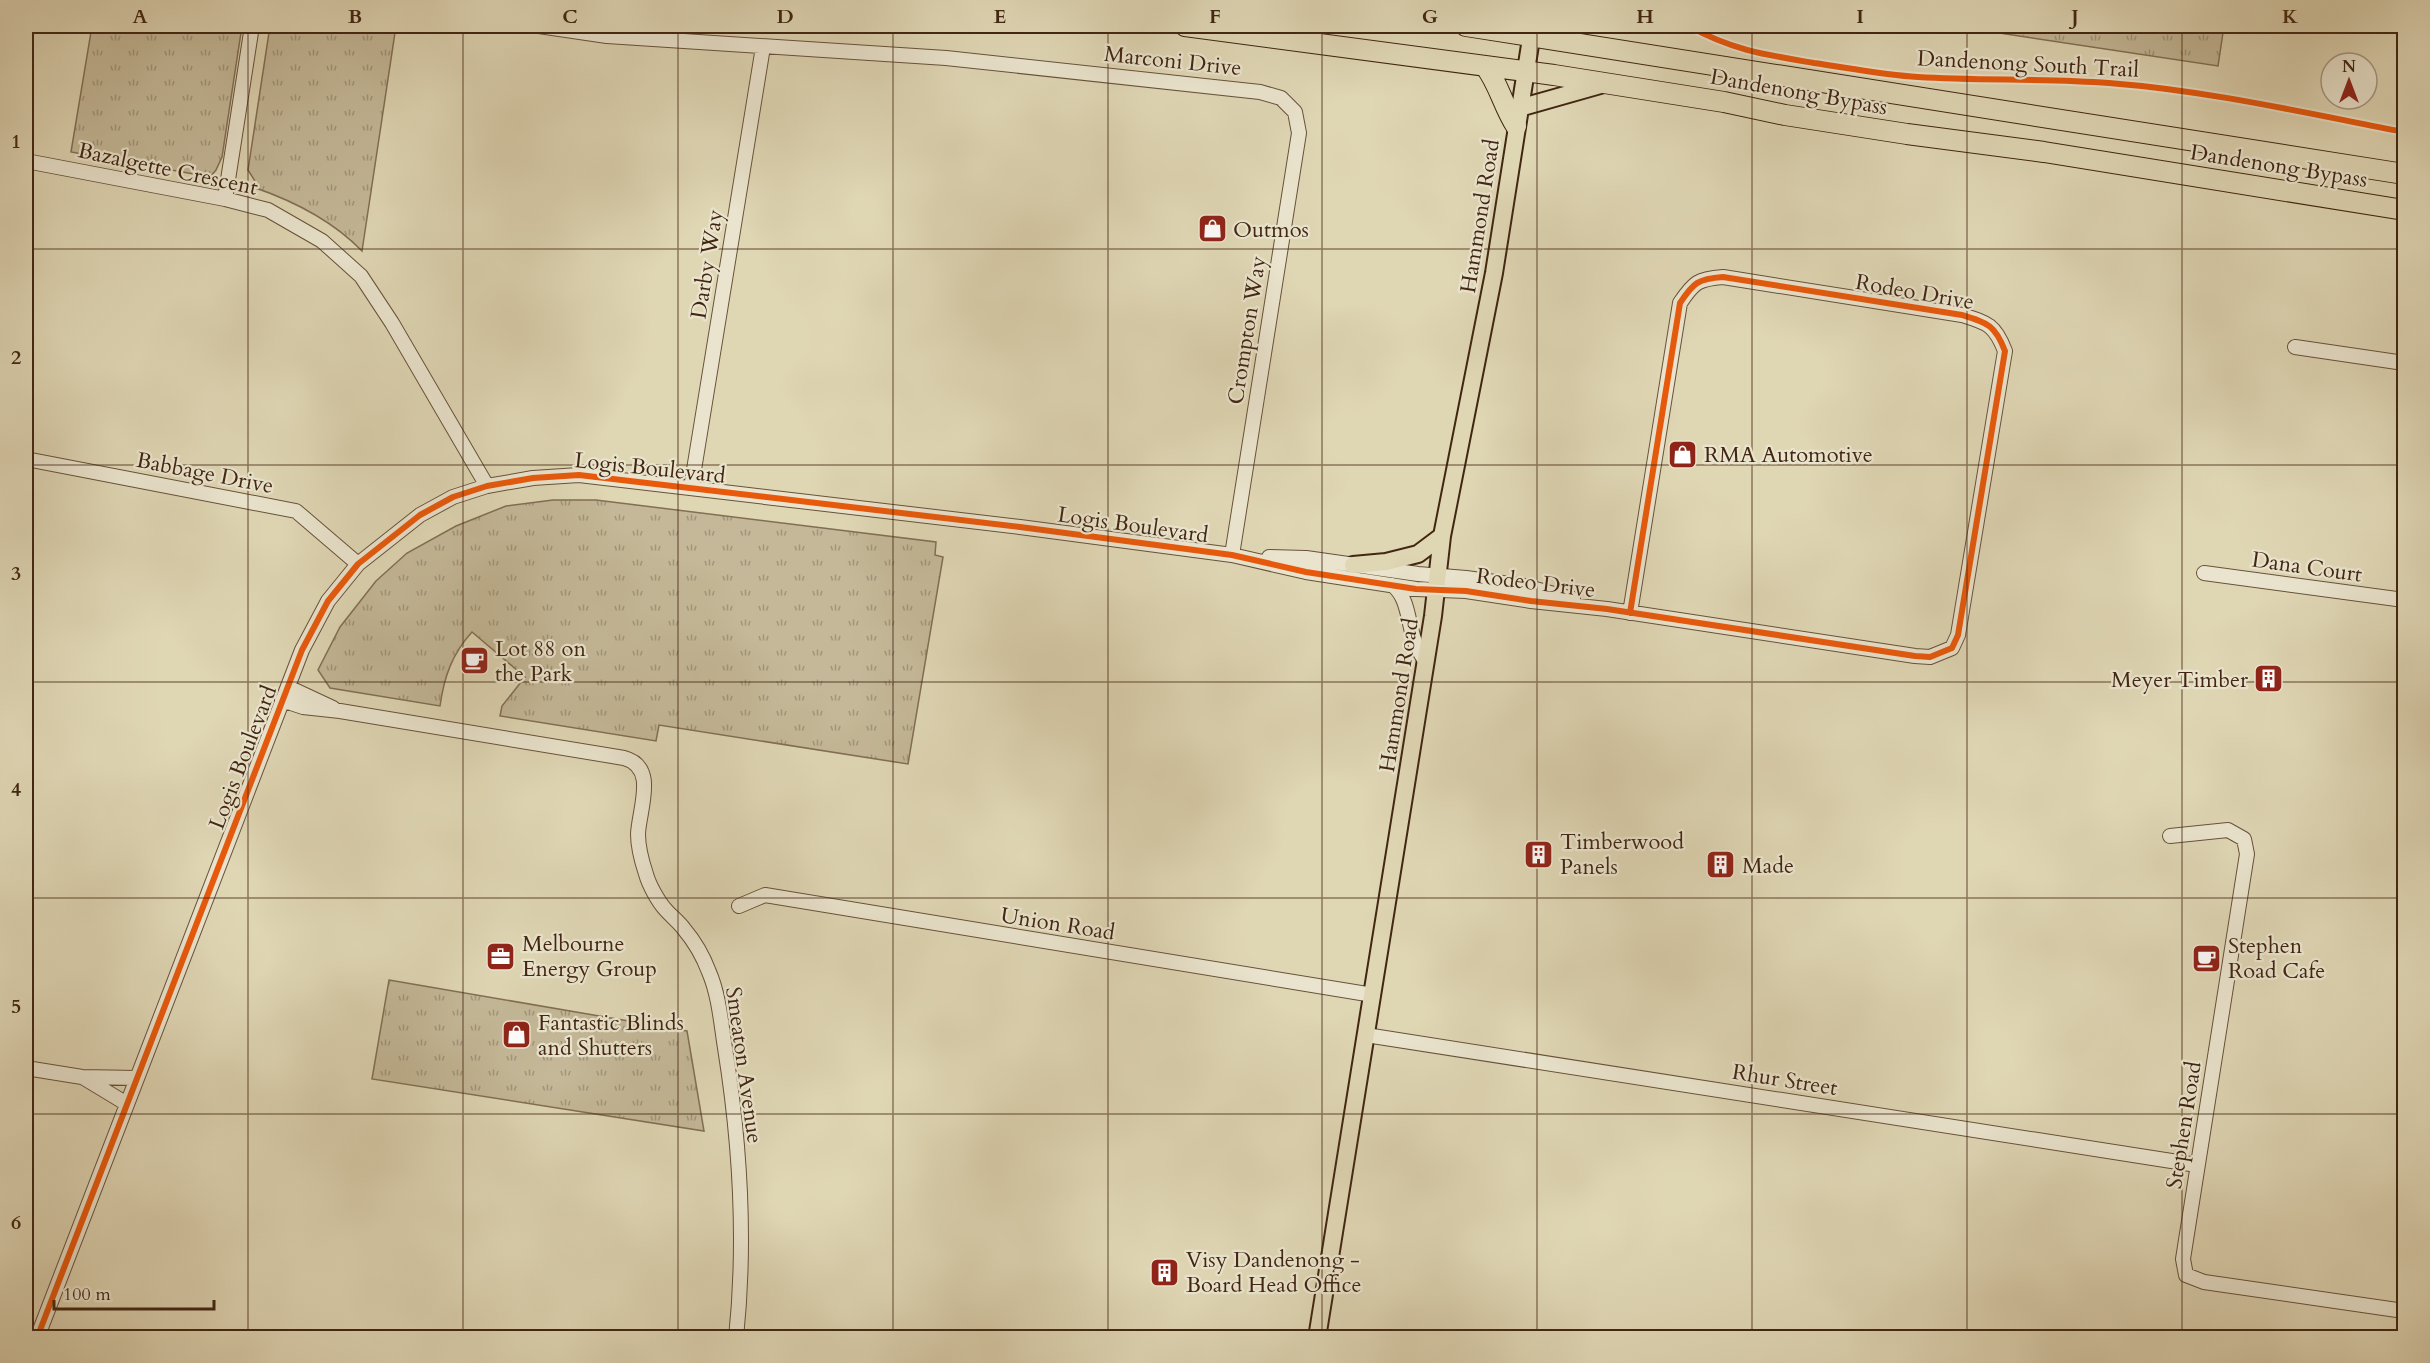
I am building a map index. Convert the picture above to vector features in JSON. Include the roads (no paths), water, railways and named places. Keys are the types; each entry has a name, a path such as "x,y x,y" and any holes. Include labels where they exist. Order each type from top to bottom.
{"highway":[{"name":"Dandenong Bypass","path":"1185,26 1525,71 1724,102 1785,115 1896,133 2044,152 2404,210"},
{"name":"Dandenong Bypass","path":"1466,26 1570,34 2404,174"},
{"path":"1485,66 1494,78 1505,110 1517,117"}],"main road":[{"name":"Hammond Road","path":"1317,1338 1425,661 1442,536 1494,273 1532,31"},
{"path":"1517,117 1605,84"},
{"path":"1353,566 1386,562 1418,554 1442,536"}],"street":[{"path":"225,199 252,26"},
{"name":"Marconi Drive","path":"539,26 607,36 946,58 1206,84 1260,92 1281,98 1294,112"},
{"name":"Darby Way","path":"691,488 763,47"},
{"name":"Crompton Way","path":"1238,556 1299,133 1294,112"},
{"name":"Bazalgette Crescent","path":"26,161 225,199 268,210 322,242 361,276 392,323 487,486"},
{"name":"Rodeo Drive","path":"1437,583 1467,591 1531,601 1606,609 1630,613 1915,656 1940,655 1952,648 1958,634 2001,376 2004,351 1999,336 1989,323 1951,314 1723,277 1704,279 1692,285 1680,303 1630,613"},
{"path":"2295,347 2404,363"},
{"name":"Babbage Drive","path":"26,459 296,511 358,564"},
{"name":"Logis Boulevard","path":"37,1338 302,650 328,600 358,564 420,515 453,497 487,486 533,478 579,475 1020,527 1238,556 1306,572 1392,585 1437,583"},
{"name":"Logis Boulevard","path":"1238,556 1306,558 1437,583"},
{"name":"Dana Court","path":"2204,573 2404,600"},
{"path":"1392,585 1398,589 1403,599 1414,641 1425,661"},
{"name":"Smeaton Avenue","path":"288,687 340,711"},
{"name":"Smeaton Avenue","path":"282,700 303,707 340,711 624,758 631,760 642,772 644,781 638,836 646,875 664,908 683,927 699,949 710,974 720,1018 734,1111 739,1180 740,1264 736,1338"},
{"name":"Stephen Road","path":"2170,836 2228,830 2244,839 2247,855 2183,1259 2186,1275 2204,1282 2404,1311"},
{"name":"Union Road","path":"739,906 765,895 1372,995"},
{"name":"Rhur Street","path":"1366,1035 2197,1165"},
{"path":"26,1068 82,1077 137,1078"},
{"path":"82,1077 127,1104"}],"place":[{"name":"Outmos","path":"1212,229"},
{"name":"RMA Automotive","path":"1683,454"},
{"name":"Lot 88 on the Park","path":"474,661"},
{"name":"Meyer Timber","path":"2269,679"},
{"name":"Timberwood Panels","path":"1539,854"},
{"name":"Made","path":"1721,865"},
{"name":"Melbourne Energy Group","path":"501,956"},
{"name":"Stephen Road Cafe","path":"2207,958"},
{"name":"Fantastic Blinds and Shutters","path":"517,1035"},
{"name":"Visy Dandenong - Board Head Office","path":"1165,1272"}]}
